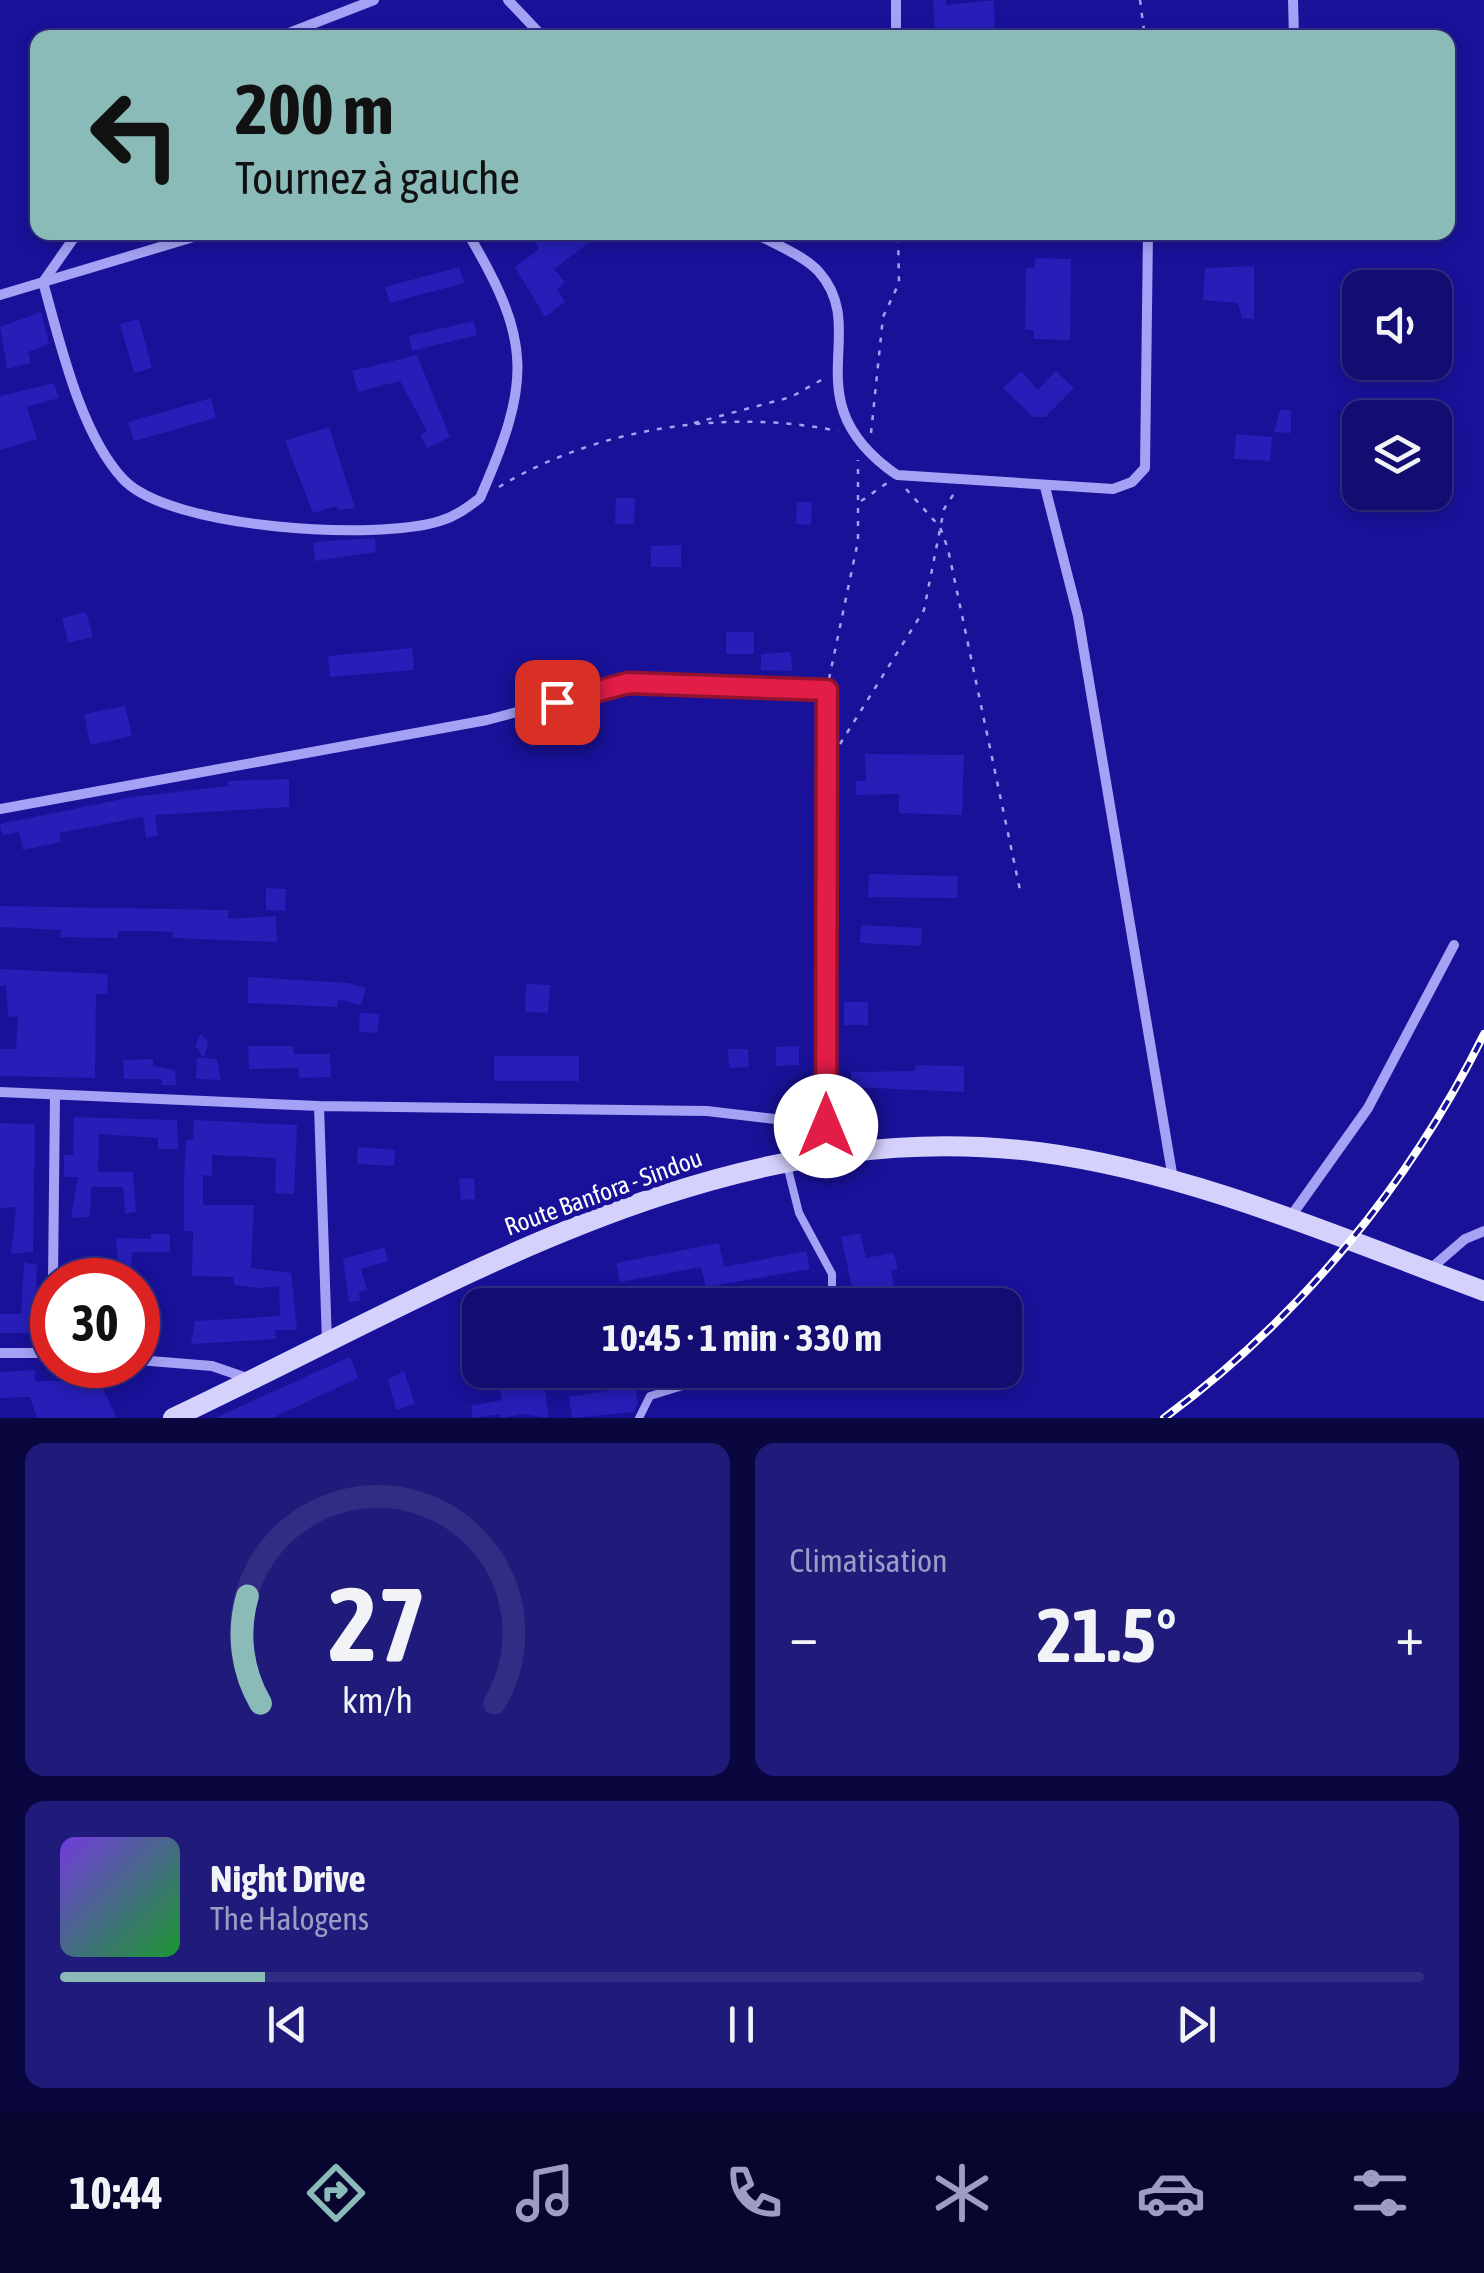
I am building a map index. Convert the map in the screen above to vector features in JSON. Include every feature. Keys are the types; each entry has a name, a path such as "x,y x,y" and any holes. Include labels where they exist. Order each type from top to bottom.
{"main road":[{"name":"Route Banfora - Sindou","path":"172,1418 447,1281 636,1202 786,1160 826,1156 938,1146 1039,1152 1174,1181 1484,1291"}],"street":[{"path":"297,30 374,0"},
{"path":"508,0 536,30"},
{"path":"896,0 896,30"},
{"path":"1293,0 1294,30"},
{"path":"43,282 72,240"},
{"path":"0,296 183,240"},
{"path":"43,282 66,364 96,438 123,480 158,505 314,532 438,522 480,498 512,409 519,343 472,240"},
{"path":"767,240 817,269 832,291 839,317 835,373 838,401 872,458 897,476 1114,488 1132,482 1145,468 1148,240"},
{"path":"1044,487 1078,616 1174,1181"},
{"path":"0,809 487,720 628,683 827,690 826,1156"},
{"path":"1289,1220 1368,1108 1454,945"},
{"path":"0,1092 319,1106 707,1111 826,1126"},
{"path":"53,1258 54,1095"},
{"path":"319,1106 327,1343"},
{"path":"1428,1270 1466,1239 1484,1231"},
{"path":"0,1353 30,1354"},
{"path":"160,1362 212,1366 253,1380"}],"lane":[{"path":"786,1160 799,1213 832,1274 832,1288"},
{"path":"639,1418 650,1396 676,1388"}],"path":[{"path":"1140,0 1144,30"},
{"path":"872,458 869,444 883,317 899,283 898,240"},
{"path":"480,498 525,471 602,440 688,425 792,397 835,373"},
{"path":"688,425 805,424 855,435 860,502 858,541 827,690"},
{"path":"860,502 897,476 940,527 970,638 1020,890"},
{"path":"828,762 924,610 940,527 951,496 970,482"}],"building":[{"path":"933,0 946,0 946,5 994,0 995,30 935,30"},
{"path":"533,240 592,240 554,269 565,282 557,289 565,302 545,317 515,267 539,249"},
{"path":"1035,258 1071,259 1070,340 1034,339 1034,330 1025,330 1026,268 1035,268"},
{"path":"1254,266 1254,319 1242,318 1238,303 1203,300 1205,268"},
{"path":"459,267 464,283 390,303 385,287"},
{"path":"41,312 49,344 28,352 31,363 7,369 0,327"},
{"path":"139,319 152,368 134,373 120,324"},
{"path":"474,321 477,335 412,351 409,336"},
{"path":"417,355 450,437 427,448 420,435 427,431 400,381 358,392 352,371"},
{"path":"1021,371 1038,390 1056,371 1074,388 1045,417 1033,417 1003,388"},
{"path":"54,383 59,398 27,407 37,439 0,450 0,396"},
{"path":"211,398 216,418 134,441 128,422"},
{"path":"1280,410 1291,410 1291,433 1274,432"},
{"path":"329,427 355,508 337,510 337,506 313,513 285,441"},
{"path":"1236,434 1272,437 1270,461 1234,459"},
{"path":"616,498 635,498 634,524 615,524"},
{"path":"797,502 812,502 811,525 796,524"},
{"path":"375,538 376,552 315,561 313,542"},
{"path":"681,545 681,567 651,567 651,546"},
{"path":"86,612 93,637 68,643 62,618"},
{"path":"726,632 754,632 754,654 726,654"},
{"path":"412,648 414,670 330,677 328,656"},
{"path":"791,652 792,671 761,670 761,654"},
{"path":"125,706 132,736 90,745 84,714"},
{"path":"865,754 964,755 962,815 899,813 899,794 856,795 856,781 866,781"},
{"path":"289,779 289,807 155,815 158,836 146,838 143,817 59,833 61,842 23,850 19,832 2,835 0,824 132,797 228,786 228,781"},
{"path":"869,874 958,876 957,898 868,897"},
{"path":"266,888 286,889 285,911 266,910"},
{"path":"0,906 229,910 228,919 276,916 277,942 172,938 173,932 147,931 118,931 118,938 60,937 61,930 0,927"},
{"path":"861,925 922,928 921,946 860,943"},
{"path":"0,969 108,974 107,994 96,994 95,1078 0,1076 0,1049 16,1049 18,1016 8,1017 6,986 0,986"},
{"path":"248,977 348,983 366,988 361,1005 338,999 337,1007 248,1003"},
{"path":"526,984 550,985 548,1013 525,1012"},
{"path":"844,1002 868,1002 868,1025 844,1025"},
{"path":"360,1013 379,1014 378,1033 359,1032"},
{"path":"201,1034 208,1042 204,1058 195,1046"},
{"path":"248,1046 293,1046 294,1054 330,1054 331,1077 299,1078 299,1068 249,1069"},
{"path":"799,1046 799,1065 776,1066 776,1047"},
{"path":"728,1049 748,1049 749,1067 729,1068"},
{"path":"494,1056 579,1056 579,1081 494,1081"},
{"path":"197,1058 217,1059 221,1080 196,1079"},
{"path":"153,1059 153,1066 175,1070 176,1085 162,1085 162,1079 124,1079 123,1060"},
{"path":"915,1065 964,1066 964,1092 851,1087 851,1072 915,1071"},
{"path":"74,1117 177,1120 178,1149 158,1149 158,1138 99,1134 98,1172 133,1172 136,1212 125,1214 123,1187 91,1187 90,1217 71,1218 78,1177 64,1177 64,1155 73,1155"},
{"path":"194,1120 297,1125 294,1194 275,1193 276,1158 212,1155 212,1176 203,1175 203,1205 254,1205 251,1268 291,1273 297,1330 275,1330 276,1339 191,1344 195,1321 280,1316 279,1286 258,1288 234,1285 234,1277 192,1276 193,1231 184,1231 184,1179 186,1140 193,1140"},
{"path":"0,1123 35,1124 33,1252 11,1254 16,1207 0,1208"},
{"path":"358,1147 395,1150 394,1166 357,1164"},
{"path":"474,1178 475,1199 461,1200 459,1179"},
{"path":"860,1233 866,1258 894,1253 898,1269 891,1270 894,1288 852,1288 841,1237"},
{"path":"151,1234 170,1234 170,1252 132,1252 132,1258 117,1258 116,1238 151,1239"},
{"path":"719,1243 724,1267 806,1251 810,1269 706,1287 701,1267 620,1282 616,1263"},
{"path":"385,1247 388,1261 361,1269 367,1290 359,1292 360,1301 349,1302 343,1259"},
{"path":"24,1262 30,1263 30,1333 0,1333 0,1314 21,1314"},
{"path":"351,1358 358,1378 272,1418 215,1418"},
{"path":"30,1370 30,1388 102,1388 117,1418 37,1418 30,1397 0,1398 0,1372"},
{"path":"404,1371 415,1404 396,1410 388,1379"},
{"path":"500,1388 560,1388 545,1390 549,1418 522,1414 501,1418 500,1414 473,1418 471,1406 502,1400"},
{"path":"635,1388 638,1403 634,1412 572,1418 569,1397"}],"railway":[{"path":"1164,1418 1261,1337 1347,1245 1422,1143 1484,1034"}],"route":[{"path":"557,702 628,683 827,690 826,1126"}]}
